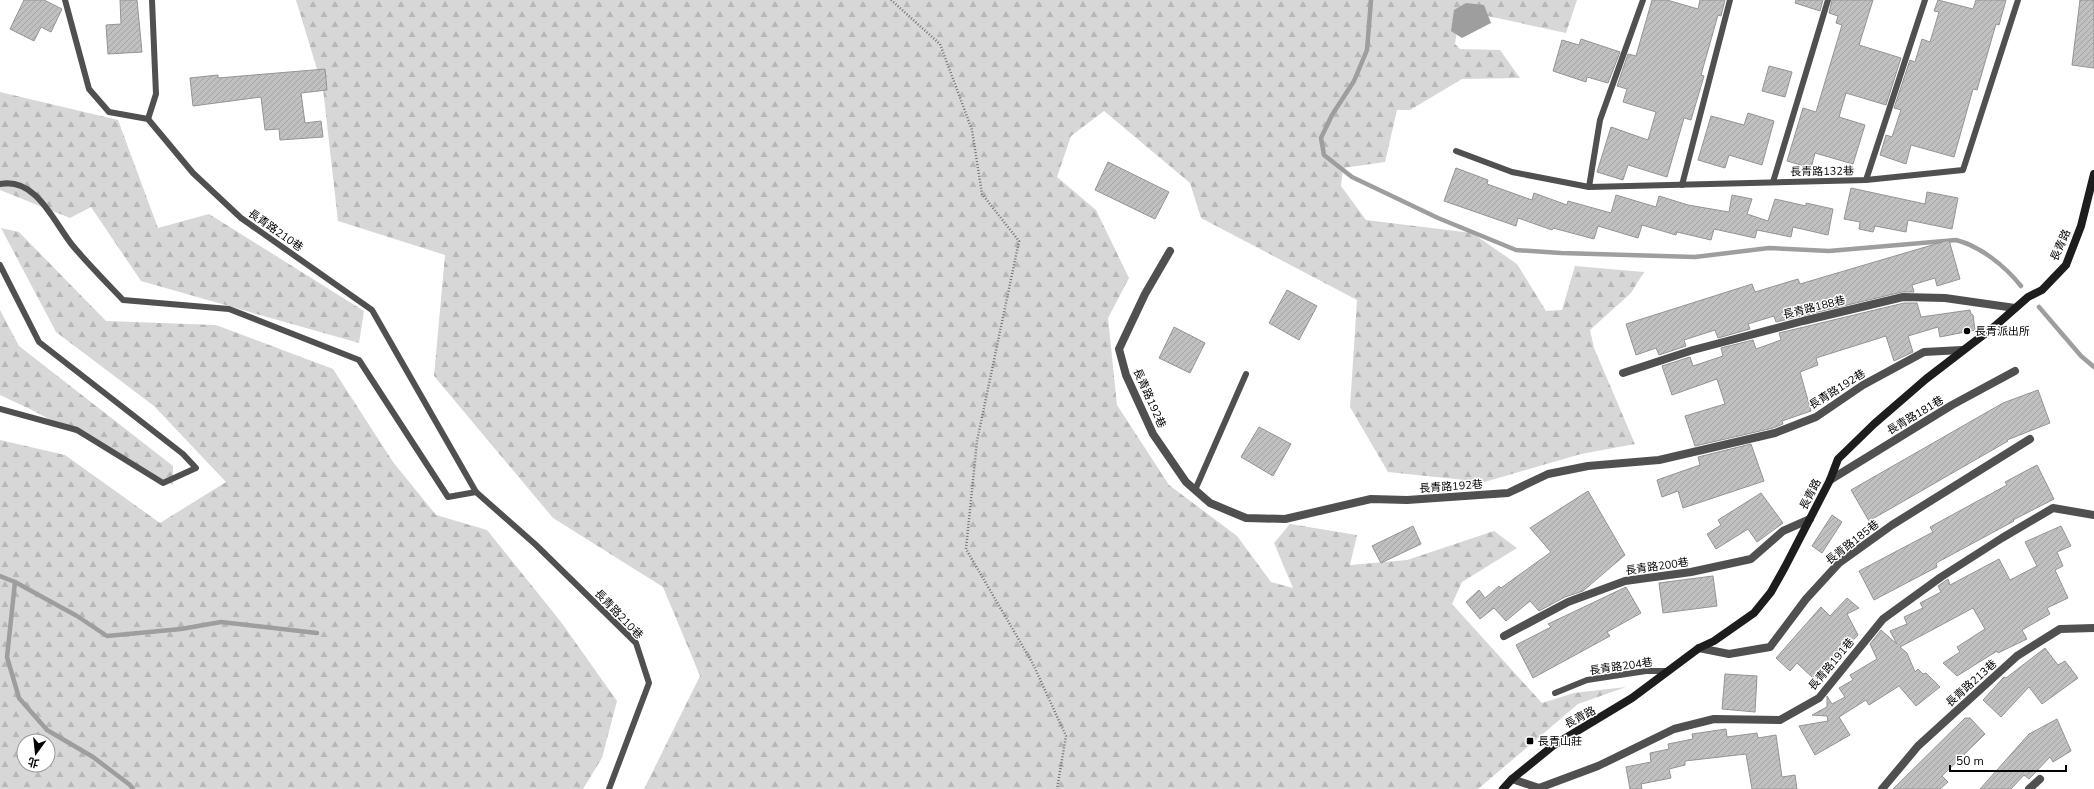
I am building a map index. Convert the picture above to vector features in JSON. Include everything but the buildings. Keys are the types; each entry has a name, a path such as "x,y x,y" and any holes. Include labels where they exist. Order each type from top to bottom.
{"street":[{"name":"長青路","path":"1503,789 1512,779 1558,742 1632,698 1699,648 1714,640 1754,613 1762,604 1785,567 1830,480 1838,460 1874,424 1962,350 1995,326 2028,297 2042,290 2066,265 2081,226 2094,174"},
{"name":"長青路192巷","path":"1170,251 1145,294 1119,349 1126,375 1153,434 1186,482 1210,503 1246,518 1285,519 1371,499 1407,500 1508,493 1548,474 1588,466 1660,460 1775,433 1816,417 1863,385 1924,352 1962,350"},
{"name":"長青路188巷","path":"1623,373 1700,348 1903,297 1945,298 2015,308"},
{"name":"長青路181巷","path":"1830,480 1952,405 2015,371"},
{"name":"長青路185巷","path":"1699,648 1729,654 1770,648 1806,599 1839,563 1892,525 2030,439"},
{"name":"長青路191巷","path":"1512,779 1539,788 1598,766 1674,729 1714,719 1780,720 1819,698 1883,619 1947,573 2053,508 2094,515"},
{"name":"長青路200巷","path":"1504,636 1568,602 1625,580 1691,572 1751,559 1783,531 1810,519"},
{"name":"長青路213巷","path":"1882,789 1918,746 2017,656 2060,630 2094,628"},
{"path":"2029,789 2040,779"}],"lane":[{"path":"65,0 89,89 110,112 148,119 156,94 152,0"},
{"path":"1589,187 1600,120 1643,0"},
{"path":"1682,185 1730,0"},
{"path":"1773,182 1828,0"},
{"name":"長青路132巷","path":"1456,151 1512,172 1589,187 1866,180 1924,0"},
{"path":"1866,180 1963,170 2018,0"},
{"name":"長青路210巷","path":"148,119 193,173 241,218 372,310 476,492 536,545 636,643 649,683 609,789"},
{"path":"0,184 9,182 28,190 45,205 72,245 123,300 229,309 359,360 448,497 476,492"},
{"path":"0,265 38,342 183,454 196,468 164,483 77,430 0,409"},
{"path":"1195,490 1246,374"},
{"name":"長青路204巷","path":"1555,693 1587,680 1646,671 1668,671"}],"path":[{"path":"892,0 940,44 972,130 982,194 1020,241 977,441 966,549 1033,664 1066,736 1057,789"}],"green space":[{"path":"296,0 1577,0 1566,33 1460,10 1455,44 1460,49 1500,50 1520,78 1462,79 1410,110 1397,110 1385,162 1343,168 1341,186 1366,220 1472,233 1517,264 1546,311 1562,310 1575,266 1644,272 1631,293 1590,330 1594,348 1635,444 1581,454 1484,482 1388,472 1350,407 1357,300 1201,218 1190,183 1104,111 1071,136 1057,177 1096,210 1129,278 1108,318 1117,405 1169,485 1237,536 1271,582 1293,588 1274,543 1290,524 1357,535 1350,565 1407,560 1494,531 1517,548 1462,582 1452,604 1542,703 1574,693 1626,687 1578,704 1478,789 644,789 700,676 663,587 553,518 434,376 445,255 338,221 323,89"},
{"path":"0,92 118,120 158,228 209,214 364,311 359,343 141,281 91,207 70,218 0,190"},
{"path":"1,228 19,232 106,321 216,325 333,369 393,462 436,515 487,530 561,622 617,701 602,758 583,789 0,789 0,440 65,455 160,523 226,482 154,406 56,332"},
{"path":"0,310 19,346 173,466 173,485 32,410 0,395"}],"shaded area":[{"path":"1466,3 1484,5 1491,23 1462,38 1451,31 1454,10"}],"waterway":[{"path":"1371,0 1367,50 1354,81 1332,115 1321,138 1324,155 1352,177 1438,218 1516,250 1561,253 1695,257 1769,248 1829,251 1956,240 1974,247 1992,258 2000,264 2021,286"},
{"path":"2039,307 2081,356 2094,367"},
{"path":"0,576 15,582 7,657 19,698 47,730 93,757 130,785 133,789"},
{"path":"15,582 77,616 107,636 181,629 221,622 317,633"}],"place":[{"name":"長青派出所","path":"1967,331"},
{"name":"長青山莊","path":"1530,741"}]}
